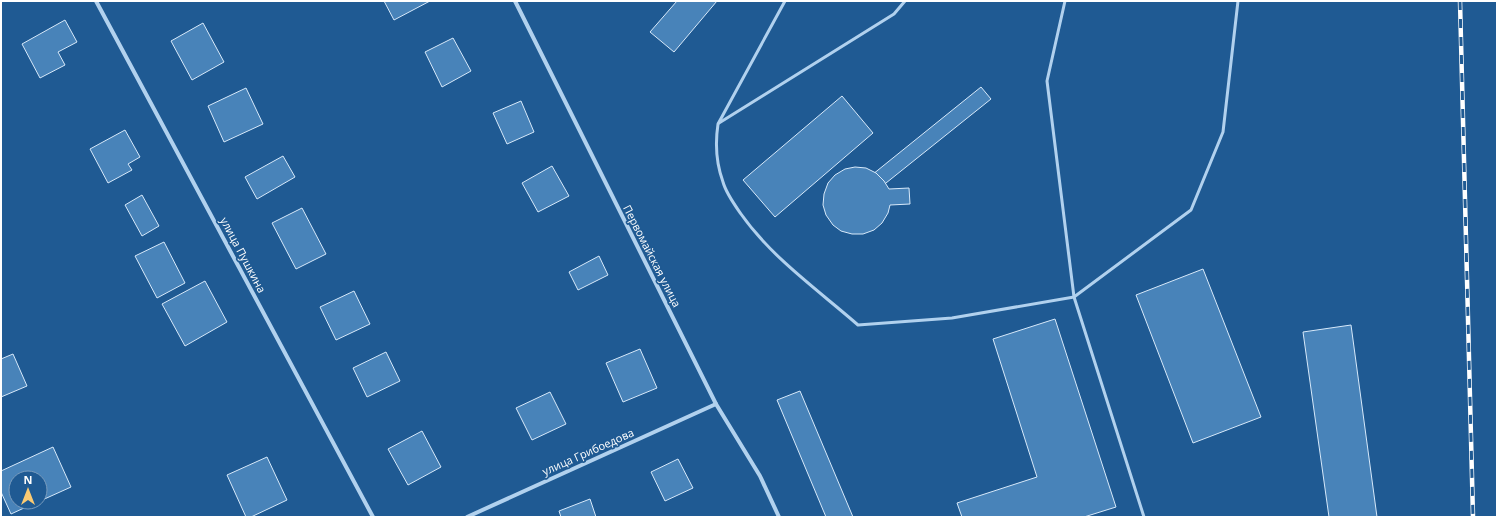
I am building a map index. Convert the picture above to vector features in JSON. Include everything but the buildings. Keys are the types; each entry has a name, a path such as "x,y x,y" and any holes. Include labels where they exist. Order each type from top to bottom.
{"street":[{"name":"улица Пушкина","path":"96,1 373,517"},
{"name":"Первомайская улица","path":"514,1 716,404 760,476 779,517"},
{"name":"улица Грибоедова","path":"467,517 716,404"}],"lane":[{"path":"785,1 718,124 716,136 718,166 726,189 738,210 752,229 784,262 858,325 952,318 1074,297 1191,210 1223,132 1238,1"},
{"path":"718,124 894,14 905,1"},
{"path":"1065,1 1046,80 1074,297 1144,517"}],"railway":[{"path":"1460,1 1473,517"}]}
